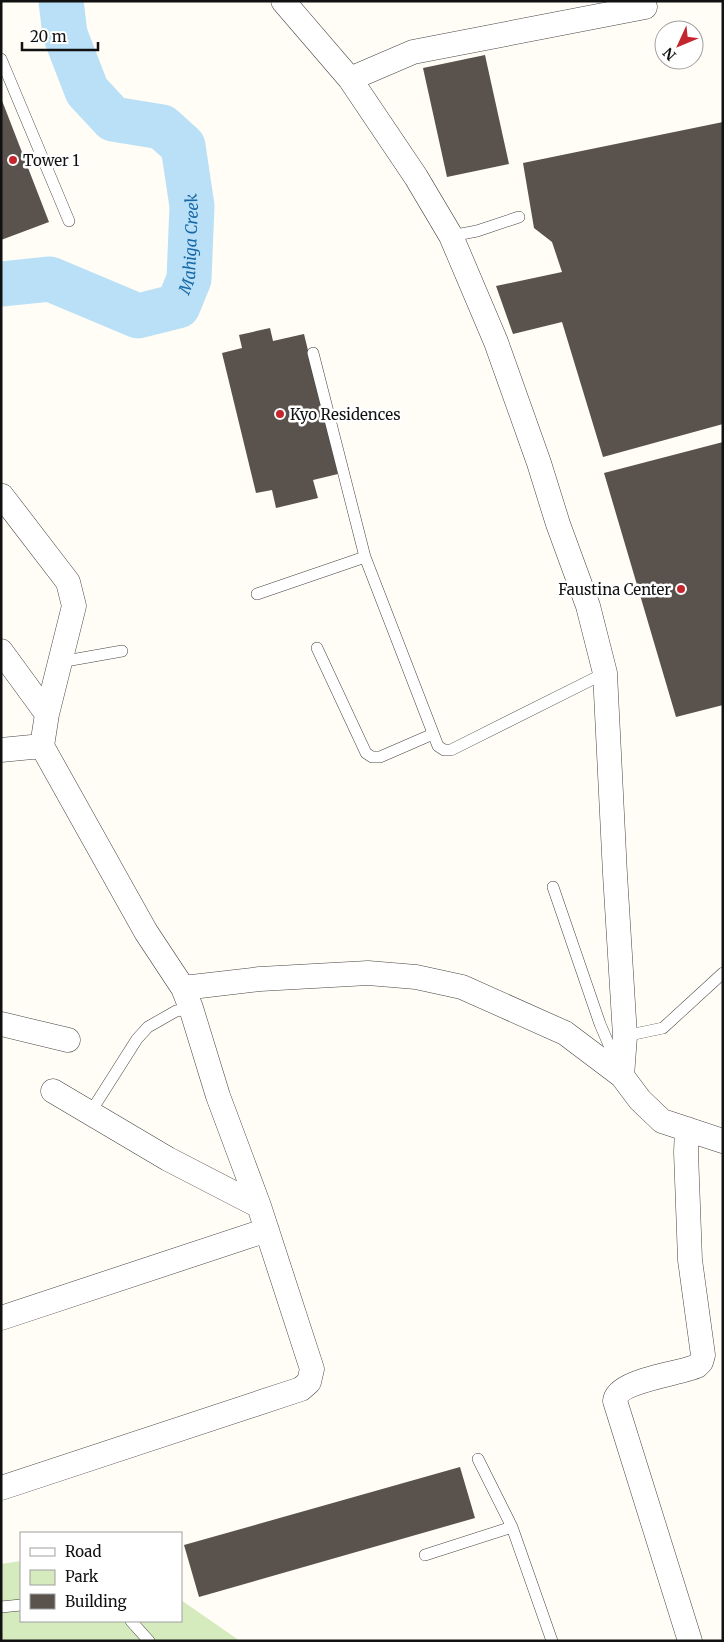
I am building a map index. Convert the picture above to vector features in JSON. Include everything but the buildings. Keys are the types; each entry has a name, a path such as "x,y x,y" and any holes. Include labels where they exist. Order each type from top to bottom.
{"street":[{"path":"283,1 350,79 416,177 451,236 496,342 540,463 558,524 588,606 605,673 614,874 625,1036 622,1076"},
{"path":"350,79 413,52 644,7"},
{"path":"1,1488 301,1389 309,1382 312,1369 259,1206 218,1096 187,998 146,932 42,746 47,714 74,606 68,582 2,496"},
{"path":"1,651 47,714"},
{"path":"1,750 42,746"},
{"path":"187,998 260,979 368,973 416,977 462,987 565,1033 622,1076 640,1100 662,1121 723,1141"},
{"path":"1,1024 68,1040"},
{"path":"53,1091 168,1159 259,1206"},
{"path":"687,1129 686,1152 690,1260 703,1351 701,1362 694,1367 632,1384 619,1392 615,1401 690,1641"},
{"path":"1,1318 267,1230"}],"lane":[{"path":"1,59 69,221"},
{"path":"451,236 477,231 519,218"},
{"path":"313,353 365,557 438,746 444,750 451,750 605,673"},
{"path":"258,594 365,557"},
{"path":"318,648 366,753 372,757 380,757 433,734"},
{"path":"60,662 122,651"},
{"path":"553,887 600,1024 622,1076"},
{"path":"625,1036 663,1028 723,973"},
{"path":"90,1113 137,1038 148,1027 176,1011 187,998"},
{"path":"478,1459 512,1527 552,1641"},
{"path":"425,1555 512,1527"},
{"path":"1,1607 20,1604"},
{"path":"132,1622 149,1641"}],"green space":[{"path":"20,1561 20,1622 182,1622 182,1601 240,1641 1,1641 1,1564"}],"waterway":[{"name":"Mahiga Creek","path":"1,284 50,279 138,316 178,306 189,279 192,206 183,146 162,127 113,119 87,91 65,34 61,1"}],"place":[{"name":"Tower 1","path":"13,160"},
{"name":"Kyo Residences","path":"280,414"},
{"name":"Faustina Center","path":"681,589"}]}
